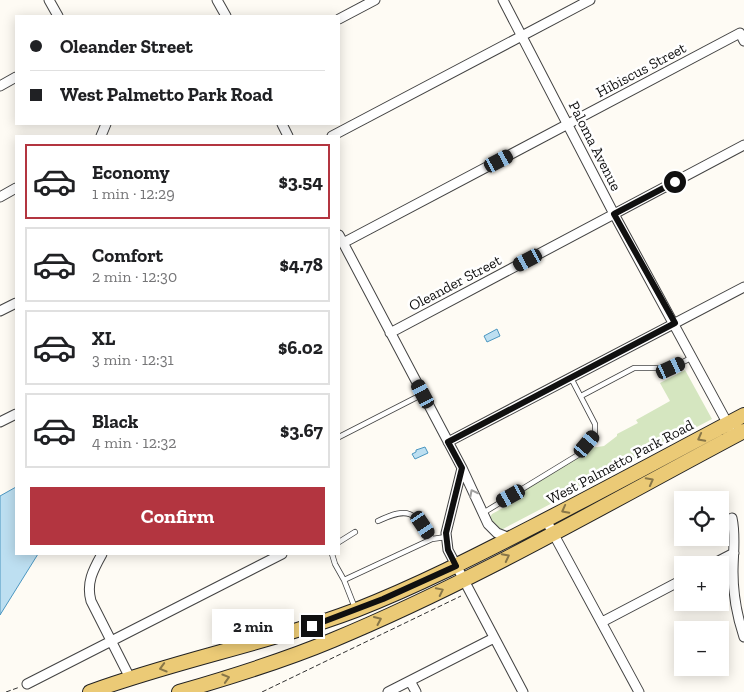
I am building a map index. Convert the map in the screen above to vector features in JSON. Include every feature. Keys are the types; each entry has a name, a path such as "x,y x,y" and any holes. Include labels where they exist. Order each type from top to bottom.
{"main road":[{"name":"West Palmetto Park Road","path":"90,692 130,678 297,631 356,610 456,566 744,415"},
{"name":"West Palmetto Park Road","path":"179,692 244,673 331,641 386,616 553,533 739,434"}],"street":[{"path":"49,0 57,15"},
{"path":"217,0 225,15"},
{"path":"340,18 375,0"},
{"name":"Paloma Avenue","path":"503,0 614,214 675,323 728,424 739,434"},
{"path":"334,135 590,0"},
{"name":"Hibiscus Street","path":"341,239 742,37"},
{"path":"0,86 15,78"},
{"name":"Oleander Street","path":"390,332 744,145"},
{"path":"0,197 15,189"},
{"path":"341,239 462,468 492,529 502,536 510,538"},
{"path":"448,442 744,287"},
{"path":"0,311 15,304"},
{"path":"0,422 15,414"},
{"path":"462,468 450,512 446,537 448,550 523,692"},
{"path":"732,518 735,529 734,590 737,613 744,637"},
{"path":"546,520 639,692"},
{"path":"728,556 734,553"},
{"path":"101,555 90,577 90,601 130,678"},
{"path":"28,684 280,555"},
{"path":"602,622 674,584"},
{"path":"388,692 494,638"},
{"path":"410,681 416,692"}],"lane":[{"path":"581,396 634,368 671,368 692,357"},
{"path":"483,513 578,454 595,434 595,424 571,378"},
{"path":"340,436 423,394"},
{"path":"378,522 390,515 404,512 415,516 432,539"},
{"path":"340,541 355,532"},
{"path":"344,580 432,539 446,537"},
{"path":"332,555 356,610"}],"path":[{"path":"262,692 460,596"},
{"path":"6,692 28,684"}],"green space":[{"path":"685,370 712,419 501,530 489,519 492,514 510,504 509,500 590,448 604,446 617,434 638,423 636,420 670,401 660,383"}],"water":[{"path":"497,329 500,336 487,342 484,336"},
{"path":"425,447 428,453 415,459 412,454 416,450"},
{"path":"15,488 15,555 37,555 0,615 0,496"}],"route":[{"path":"312,626 383,599 456,566 448,550 446,533 462,468 448,442 675,323 614,214 675,182"}]}
